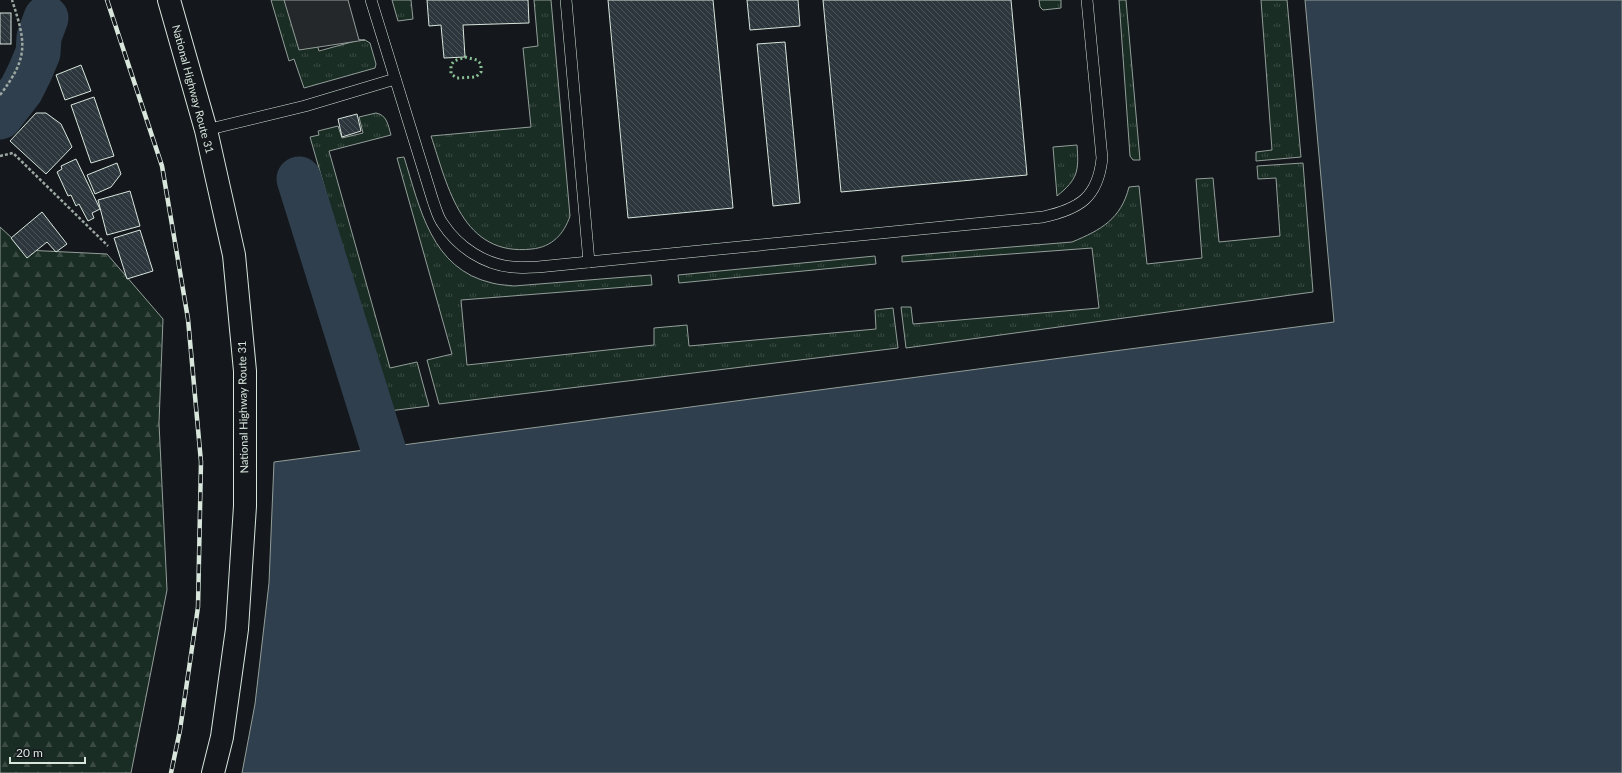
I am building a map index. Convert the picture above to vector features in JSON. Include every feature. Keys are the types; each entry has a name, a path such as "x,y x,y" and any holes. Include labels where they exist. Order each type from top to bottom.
{"highway":[{"name":"National Highway Route 31","path":"169,0 206,130 234,255 245,371 245,506 237,629 222,737 213,773"}],"lane":[{"path":"371,0 433,202 442,224 471,252 489,262 512,268 538,267 1043,217 1062,213 1078,206 1093,190 1101,170 1102,158 1087,0"},
{"path":"566,0 590,262"},
{"path":"206,130 305,106 395,79"}],"path":[{"path":"0,95 18,68 22,53 23,38 12,0"},
{"path":"0,156 13,153 108,246"}],"green space":[{"path":"271,0 286,0 312,28 319,51 359,40 365,40 370,43 376,64 375,68 304,88 294,59 289,61"},
{"path":"392,0 411,0 413,19 398,21"},
{"path":"534,0 551,0 570,216 561,234 546,246 532,249 508,249 489,242 474,230 462,215 444,176 431,136 531,127 523,48 538,46"},
{"path":"1039,0 1061,0 1061,8 1043,10 1040,7"},
{"path":"1119,0 1126,0 1140,160 1133,160 1130,156"},
{"path":"1261,0 1287,0 1301,157 1256,161 1256,152 1272,150"},
{"path":"376,113 385,118 391,135 329,151 390,368 417,362 429,406 389,411 310,137 319,135 318,131 338,126 342,138 363,133 359,117"},
{"path":"1077,145 1078,162 1076,174 1069,185 1057,196 1053,147"},
{"path":"404,157 423,216 431,234 455,265 471,276 495,284 514,286 651,275 652,285 461,300 467,365 654,345 654,328 687,325 689,346 876,329 875,310 893,308 898,348 439,404 427,360 452,354 397,158"},
{"path":"1303,163 1313,292 906,348 901,307 911,307 913,324 1099,308 1092,248 902,262 902,256 1072,242 1101,228 1121,207 1129,187 1139,186 1147,264 1202,258 1196,179 1213,178 1219,242 1280,236 1276,178 1258,179 1257,166"},
{"path":"0,227 25,250 107,254 163,319 159,423 167,590 131,773 0,773"},
{"path":"875,256 876,264 679,283 678,275"}],"shaded area":[{"path":"284,0 348,0 359,40 365,40 299,50"}],"water":[{"path":"1305,0 1622,0 1622,773 242,773 255,704 269,583 274,462 1334,322"}],"building":[{"path":"427,0 528,0 529,23 463,25 465,57 444,58 441,25 429,26"},
{"path":"608,0 713,0 733,208 628,218"},
{"path":"747,0 798,0 800,26 750,30"},
{"path":"823,0 1011,0 1027,175 841,192"},
{"path":"0,13 11,13 11,44 0,44"},
{"path":"785,42 800,203 773,206 757,44"},
{"path":"81,65 91,91 65,100 56,75"},
{"path":"94,97 114,156 91,163 71,105"},
{"path":"36,113 46,113 61,124 72,147 46,174 10,141"},
{"path":"357,114 361,131 342,137 338,119"},
{"path":"76,159 100,209 92,213 94,218 88,221 79,204 76,206 71,195 68,196 57,172 62,169 61,166"},
{"path":"117,163 121,174 111,187 95,194 87,175"},
{"path":"130,191 140,226 107,235 98,200"},
{"path":"42,212 67,244 56,252 47,242 27,258 11,238"},
{"path":"140,230 153,271 127,279 114,238"}],"waterway":[{"path":"0,117 21,90 30,72 38,53 39,37 46,18"},
{"path":"299,179 388,464"}],"railway":[{"path":"107,0 162,166 188,319 201,462 198,607 180,730 171,773"}],"hedge":[{"path":"465,57 477,60 481,64 481,72 476,77 457,78 451,74 451,65 454,61 465,57"}]}
